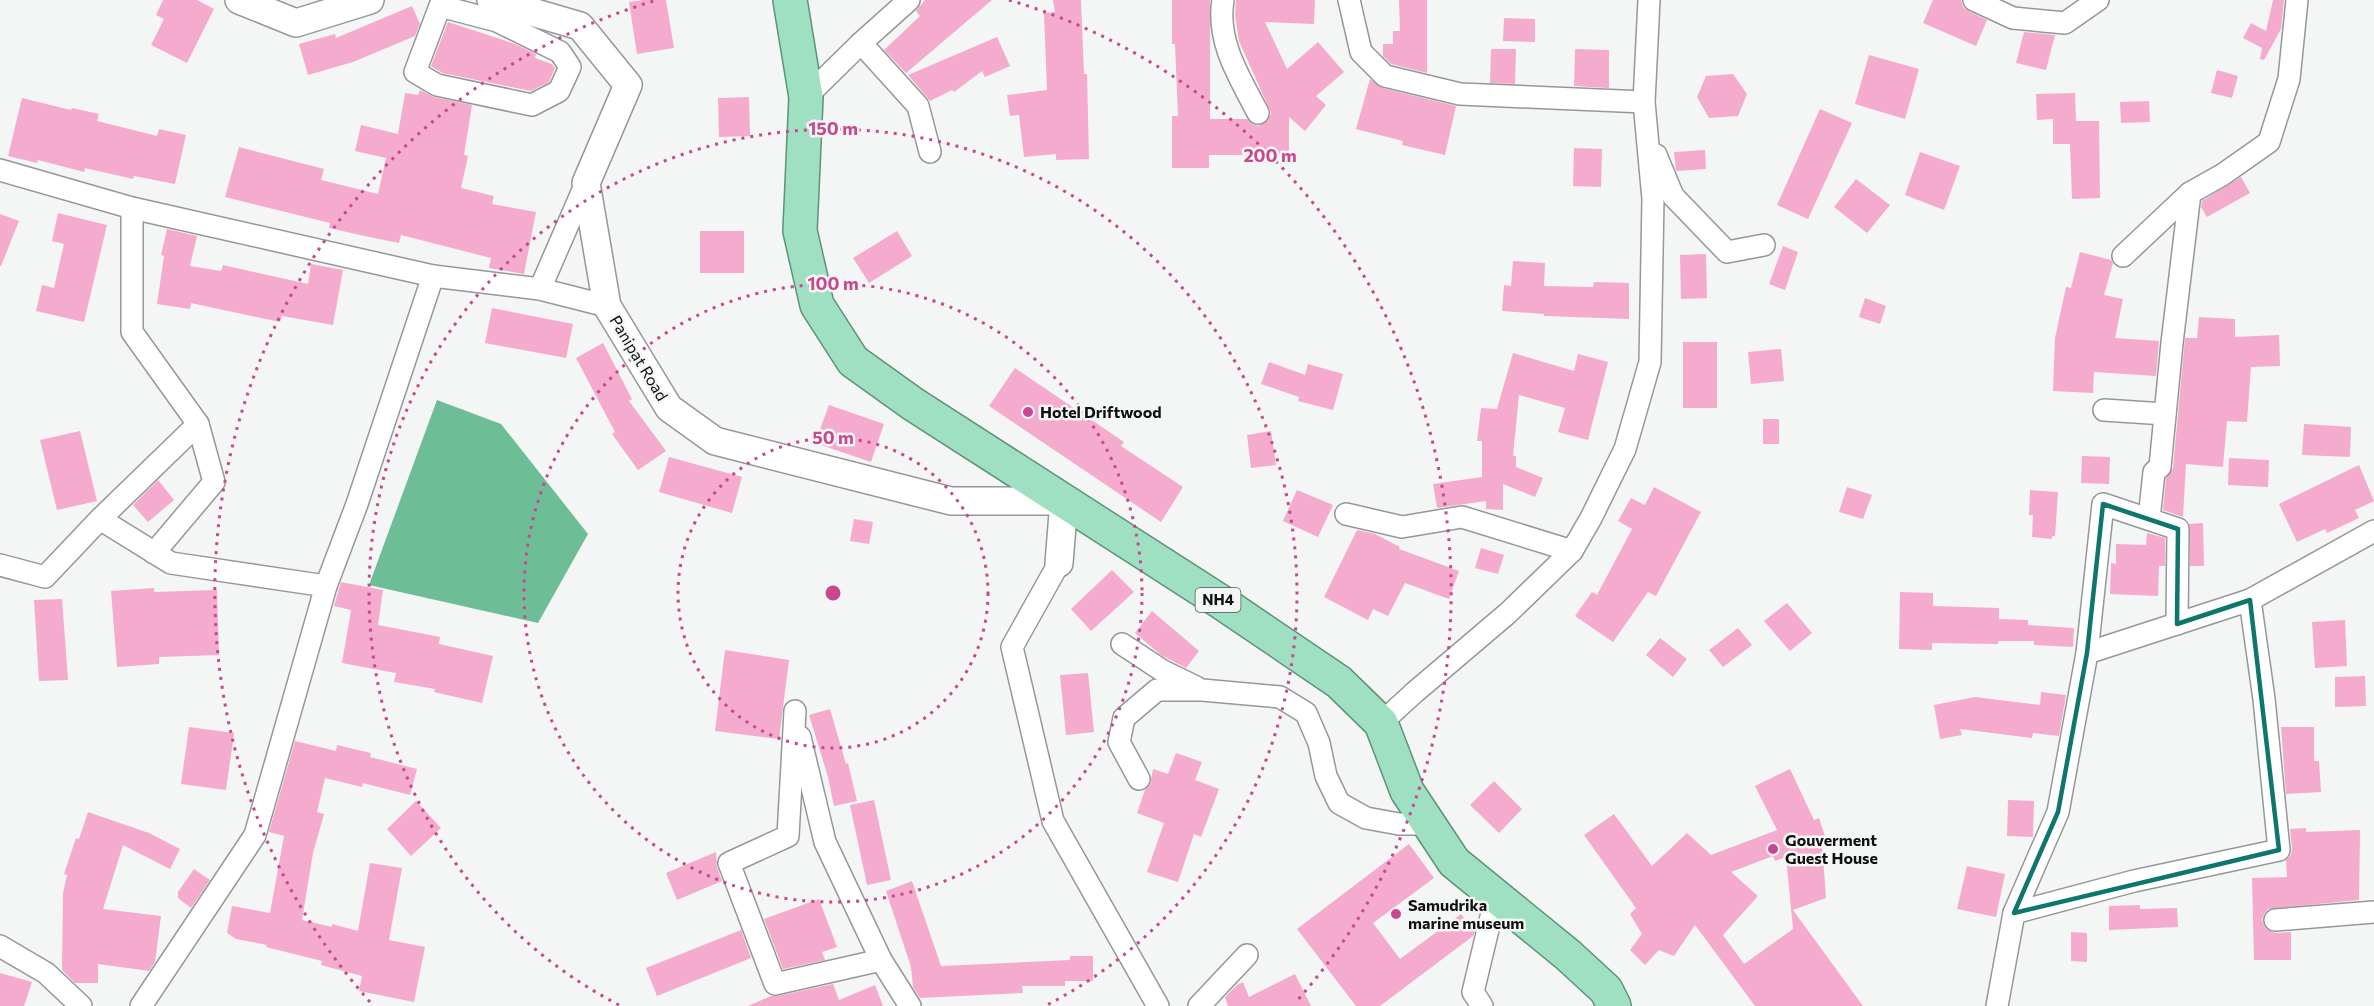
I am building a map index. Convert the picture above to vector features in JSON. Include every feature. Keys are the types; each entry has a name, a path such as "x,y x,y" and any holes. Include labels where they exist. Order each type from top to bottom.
{"highway":[{"name":"NH4","path":"790,0 806,98 800,231 817,305 853,361 914,404 1221,602 1339,682 1381,723 1407,792 1454,862 1568,955 1606,990 1614,1006"}],"street":[{"path":"239,0 296,23 370,0"},
{"path":"806,98 861,43 909,0"},
{"path":"1223,0 1221,12 1228,55 1258,113"},
{"path":"1349,0 1361,52 1385,76 1460,94 1644,102"},
{"path":"1381,723 1508,613 1572,551 1591,518 1624,449 1650,362 1653,199 1644,102 1649,0"},
{"path":"1974,0 2013,18 2065,22 2098,0"},
{"path":"2123,256 2190,193 2222,175 2269,142 2289,79 2297,0"},
{"path":"497,8 560,52 570,67 559,91 532,105 437,86 415,72 440,6 497,8 580,26 628,86 540,289"},
{"path":"861,43 918,106 930,152"},
{"path":"1647,132 1673,196 1727,252 1764,245"},
{"path":"0,170 132,208 433,276 540,289 608,306"},
{"name":"Panipat Road","path":"586,183 608,306 669,408 715,441 951,501 1064,501"},
{"path":"2149,519 2154,472 2160,467 2190,193"},
{"path":"132,208 132,332 198,424 214,482 154,553"},
{"path":"141,1006 255,835 326,586 357,504 433,276"},
{"path":"2104,410 2165,414"},
{"path":"0,565 45,577 100,519 198,424"},
{"path":"1064,501 1059,563 1012,647 1053,820 1158,1006"},
{"path":"1997,1006 2014,913 2058,812 2087,653 2103,504 2178,529 2176,624"},
{"path":"1346,514 1402,527 1462,517 1572,551"},
{"path":"100,519 171,563 326,586"},
{"path":"2087,653 2250,600 2374,531"},
{"path":"2014,913 2134,881 2279,850 2264,699 2250,600"},
{"path":"1122,644 1162,671 1202,690"},
{"path":"1139,778 1119,742 1124,718 1157,690 1202,690 1280,698 1306,713 1318,743 1326,776 1340,803 1366,818 1399,824 1428,824"},
{"path":"881,960 775,984 729,863 788,836 795,711 825,842 881,960 910,1006"},
{"path":"1482,1006 1473,992 1496,896"},
{"path":"2275,920 2374,912"},
{"path":"0,946 46,973 81,1006"},
{"path":"1199,1006 1247,955"},
{"path":"46,973 57,1006"}],"highlighted area":[{"path":"2103,504 2178,529 2177,624 2250,600 2279,850 2014,913 2058,812 2087,653"}],"shaded area":[{"path":"437,400 501,424 588,534 538,623 369,585"}],"building":[{"path":"163,0 197,0 214,9 187,63 151,45 164,19 156,15"},
{"path":"666,0 674,48 637,54 629,2"},
{"path":"925,0 992,0 906,73 884,50 920,16 916,11"},
{"path":"1053,0 1081,0 1084,74 1087,74 1089,159 1056,160 1056,154 1024,157 1019,115 1010,116 1007,95 1047,90 1044,13 1055,12"},
{"path":"1172,0 1210,0 1210,119 1247,119 1258,126 1268,120 1271,113 1239,41 1235,15 1236,0 1315,0 1314,24 1265,22 1287,69 1318,42 1344,72 1316,96 1326,105 1305,131 1289,117 1289,162 1285,155 1209,155 1209,168 1172,168 1172,116 1178,116 1175,44 1172,44"},
{"path":"1399,0 1427,0 1427,73 1391,64 1383,56 1383,44 1393,44 1393,31 1400,31"},
{"path":"1933,0 1961,0 1963,7 1968,11 1987,20 1976,46 1923,23"},
{"path":"2273,0 2284,0 2281,29 2264,60 2260,59 2262,48 2243,38 2251,23 2266,31"},
{"path":"412,6 420,24 415,36 353,62 308,75 299,44 335,34 336,38"},
{"path":"1504,18 1535,19 1535,42 1503,41"},
{"path":"448,22 515,44 536,54 535,58 552,64 555,68 549,82 531,91 442,73 431,66"},
{"path":"2024,32 2055,35 2046,70 2016,63"},
{"path":"997,37 1010,66 985,77 982,71 954,92 952,90 930,101 908,75"},
{"path":"1491,49 1516,49 1515,84 1490,83"},
{"path":"1575,49 1609,50 1609,88 1574,86"},
{"path":"1869,55 1919,69 1905,119 1855,104"},
{"path":"2217,70 2238,76 2232,98 2211,93"},
{"path":"1733,74 1747,94 1738,116 1709,118 1697,97 1706,76"},
{"path":"1370,79 1382,88 1456,106 1445,155 1402,145 1403,141 1356,129"},
{"path":"420,90 434,97 472,105 464,155 468,156 461,188 494,196 492,204 536,212 524,274 489,268 491,258 401,235 399,243 329,228 330,223 225,197 239,147 324,169 321,180 378,194 386,158 355,151 361,125 398,134 405,93 418,95"},
{"path":"2075,93 2076,121 2099,121 2100,198 2072,199 2070,144 2053,144 2053,119 2037,120 2036,94"},
{"path":"749,97 750,136 719,137 718,98"},
{"path":"22,98 99,114 97,121 157,136 159,129 186,135 175,184 134,176 133,179 85,168 84,172 38,160 37,163 8,156"},
{"path":"2149,101 2150,122 2121,123 2120,102"},
{"path":"1820,109 1852,123 1808,219 1777,205"},
{"path":"1574,148 1602,149 1601,187 1573,186"},
{"path":"1705,150 1706,169 1676,171 1674,152"},
{"path":"1920,152 1960,166 1944,210 1905,195"},
{"path":"2241,177 2250,193 2207,217 2201,207 2202,201"},
{"path":"1856,179 1890,205 1867,233 1834,207"},
{"path":"58,213 107,225 84,322 36,311 42,285 54,288 64,244 52,241"},
{"path":"0,214 19,221 1,266 0,266"},
{"path":"167,229 197,236 190,266 221,271 223,265 308,284 311,264 343,270 333,325 282,316 280,322 191,303 190,309 157,304 164,256 161,255"},
{"path":"700,231 744,231 744,273 700,273"},
{"path":"897,231 912,256 869,283 853,258"},
{"path":"1783,246 1798,252 1785,290 1769,284"},
{"path":"2080,252 2111,260 2113,263 2104,295 2123,299 2115,338 2159,341 2156,376 2094,372 2093,393 2053,391 2055,338 2066,287 2071,288"},
{"path":"1706,254 1707,298 1681,299 1680,255"},
{"path":"1513,261 1545,263 1544,286 1593,287 1594,282 1629,283 1629,319 1544,316 1544,314 1502,311 1504,285 1511,286"},
{"path":"1865,298 1886,306 1880,324 1859,317"},
{"path":"492,308 573,324 566,358 485,343"},
{"path":"2199,317 2235,319 2235,337 2279,335 2280,366 2251,367 2247,422 2227,421 2223,467 2186,464 2183,517 2163,510 2166,478 2173,468 2185,338 2197,338"},
{"path":"1683,342 1717,342 1717,408 1683,408"},
{"path":"603,343 632,399 629,401 666,451 638,470 612,434 615,432 576,358"},
{"path":"1781,349 1784,381 1751,384 1748,352"},
{"path":"1513,353 1574,371 1578,354 1608,362 1588,440 1558,432 1565,408 1519,395 1513,456 1516,456 1516,467 1543,478 1535,497 1503,484 1503,510 1486,509 1486,501 1437,508 1433,484 1482,477 1482,441 1477,441 1481,408 1497,409"},
{"path":"1269,362 1305,375 1308,364 1343,374 1333,410 1298,401 1299,397 1261,384"},
{"path":"1015,368 1124,442 1121,446 1183,487 1161,522 989,406"},
{"path":"829,405 884,424 871,462 815,443"},
{"path":"1763,419 1779,419 1779,444 1763,444"},
{"path":"2304,424 2351,427 2350,457 2302,455"},
{"path":"80,431 97,501 57,510 40,440"},
{"path":"1271,431 1276,465 1251,468 1247,435"},
{"path":"2082,456 2110,457 2109,484 2081,483"},
{"path":"669,457 742,477 732,513 659,492"},
{"path":"2229,458 2269,460 2268,487 2228,485"},
{"path":"2359,465 2374,501 2355,510 2359,518 2327,533 2325,529 2297,542 2279,504"},
{"path":"158,480 174,500 148,522 133,505"},
{"path":"1654,487 1701,512 1656,596 1648,592 1613,642 1575,616 1592,592 1597,595 1632,529 1618,521 1631,498 1645,505"},
{"path":"1847,487 1872,495 1863,519 1839,512"},
{"path":"1297,490 1333,505 1318,537 1283,521"},
{"path":"2030,490 2058,492 2055,536 2052,536 2052,539 2032,537 2033,515 2029,515"},
{"path":"854,519 873,522 869,544 850,541"},
{"path":"2203,523 2204,566 2190,566 2189,524"},
{"path":"1357,530 1375,534 1400,547 1399,549 1459,571 1449,599 1405,583 1388,616 1373,609 1368,620 1324,597"},
{"path":"2147,533 2165,538 2165,566 2159,566 2158,596 2110,594 2111,563 2116,564 2116,544 2146,545"},
{"path":"1481,548 1504,555 1498,574 1475,568"},
{"path":"1112,570 1134,592 1091,631 1071,609"},
{"path":"341,582 383,590 378,625 440,637 439,644 493,656 482,703 434,692 435,689 394,682 396,673 342,663 351,610 334,606"},
{"path":"154,588 154,592 217,590 219,655 159,657 159,664 117,667 111,591"},
{"path":"1900,592 1933,593 1933,606 1999,608 1999,619 2028,620 2028,625 2074,628 2073,647 2034,645 2034,641 1998,641 1998,644 1932,643 1932,650 1899,649"},
{"path":"62,599 68,680 39,681 34,600"},
{"path":"1787,603 1812,633 1790,651 1764,621"},
{"path":"1152,611 1199,651 1186,668 1161,655 1135,633"},
{"path":"2345,620 2347,666 2315,668 2312,622"},
{"path":"1738,628 1752,645 1723,667 1709,650"},
{"path":"1660,638 1687,659 1673,677 1646,655"},
{"path":"725,650 789,660 779,739 715,731"},
{"path":"1088,673 1094,732 1066,735 1060,675"},
{"path":"2365,676 2366,706 2335,707 2335,677"},
{"path":"2041,692 2066,695 2059,736 2033,733 2032,738 1960,729 1962,735 1940,739 1934,705 1975,697 2040,705"},
{"path":"830,709 846,764 848,763 857,801 834,806 828,777 809,715"},
{"path":"189,727 234,733 226,790 181,784"},
{"path":"2281,727 2314,727 2314,761 2319,761 2321,792 2286,794"},
{"path":"295,741 336,751 337,745 371,753 370,757 417,769 410,795 363,783 362,787 325,778 317,812 324,814 313,853 302,920 332,927 332,924 358,931 370,863 402,868 389,940 425,947 414,1002 359,991 362,976 321,965 322,961 266,947 267,945 236,939 227,933 232,906 270,913 284,836 269,832"},
{"path":"1176,753 1202,762 1195,780 1219,789 1201,837 1194,834 1178,882 1147,872 1164,823 1137,813 1145,790 1150,785 1153,769 1168,774"},
{"path":"1790,769 1814,820 1819,818 1827,842 1822,844 1826,898 1793,910 1863,1006 1755,1006 1695,925 1674,956 1659,950 1645,965 1630,950 1642,934 1630,914 1636,908 1584,835 1614,814 1652,866 1687,833 1711,855 1777,830 1755,786","holes":["1773,856 1775,861 1786,857 1793,929 1744,964 1723,935 1758,896 1731,872"]},
{"path":"1494,781 1522,809 1499,833 1470,805"},
{"path":"874,800 891,880 867,885 850,805"},
{"path":"2008,800 2034,801 2033,837 2007,836"},
{"path":"416,801 441,828 411,856 387,829"},
{"path":"88,812 149,833 180,849 170,869 123,845 103,909 161,916 155,962 149,971 98,964 98,983 75,983 62,970 63,893 67,875 64,874 76,838 79,839"},
{"path":"2306,828 2306,832 2360,830 2359,900 2268,909 2262,920 2265,928 2275,933 2291,932 2291,960 2254,960 2252,878 2287,877 2286,860 2291,855 2292,849 2290,829"},
{"path":"1409,844 1434,878 1373,923 1400,959 1461,914 1475,931 1473,936 1380,1006 1356,1006 1297,929"},
{"path":"716,852 717,867 722,881 677,900 666,873"},
{"path":"1967,866 2005,874 1996,917 1957,909"},
{"path":"194,869 210,880 191,908 178,898 178,892"},
{"path":"912,881 941,966 1070,960 1070,956 1093,956 1093,981 1065,981 1065,986 1022,986 1023,993 920,998 913,987 911,967 886,891"},
{"path":"819,899 837,947 822,952 825,960 783,969 764,919"},
{"path":"2140,905 2140,909 2177,908 2178,927 2109,930 2109,906"},
{"path":"741,930 751,958 657,996 646,968"},
{"path":"2071,932 2087,933 2087,962 2071,961"},
{"path":"0,973 32,982 24,1006 0,1006"},
{"path":"1295,974 1311,1006 1228,1006 1225,997 1243,982 1249,997"},
{"path":"833,984 839,1000 875,985 883,1006 748,1006 771,996"}],"place":[{"name":"Hotel Driftwood","path":"1028,412"},
{"name":"Gouverment Guest House","path":"1773,849"},
{"name":"Samudrika marine museum","path":"1396,914"}]}
